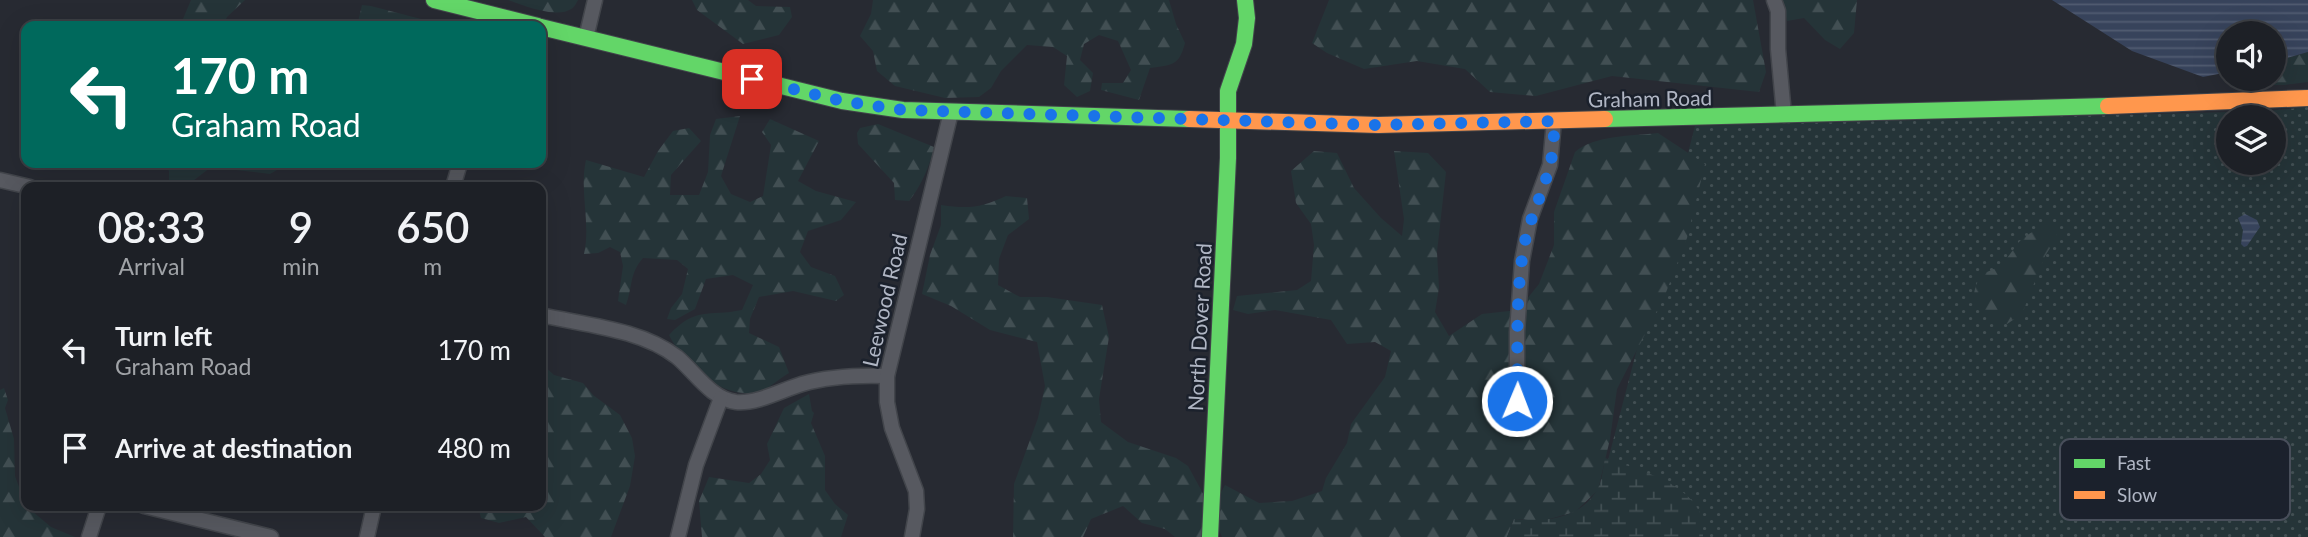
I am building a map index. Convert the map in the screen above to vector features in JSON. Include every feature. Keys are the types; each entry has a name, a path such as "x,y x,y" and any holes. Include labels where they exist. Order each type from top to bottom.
{"main road":[{"name":"Graham Road","path":"435,0 494,21"},
{"name":"North Dover Road","path":"1210,537 1228,158 1228,91 1246,30 1245,0"},
{"name":"Graham Road","path":"546,28 842,101 903,110 951,112 1378,125 2308,99"}],"street":[{"path":"586,38 595,0"},
{"path":"1774,0 1778,11 1778,49 1784,115"},
{"name":"Leewood Road","path":"912,537 917,509 916,491 892,428 887,402 887,376 951,112"},
{"path":"1517,401 1517,332 1522,261 1530,219 1550,164 1554,121"},
{"path":"0,180 21,185"},
{"path":"546,316 621,332 662,347 685,364 721,398 734,402 746,402 804,383 842,376 887,376"},
{"path":"678,537 696,465 721,398"},
{"path":"89,537 97,511"},
{"path":"164,511 271,537"},
{"path":"367,537 373,511"}],"green space":[{"path":"191,0 245,0 225,21 182,21"},
{"path":"508,0 578,0 572,8 557,13"},
{"path":"692,0 748,0 756,6 790,7 792,17 779,35 743,44 697,10"},
{"path":"873,0 1169,0 1185,43 1180,56 1173,63 1150,68 1139,100 1101,90 1102,83 1123,83 1131,70 1118,41 1099,35 1084,44 1080,60 1093,73 1090,91 1077,97 1064,85 1067,56 1053,47 1027,45 1001,71 991,88 979,97 945,98 895,86 877,71 873,51 860,36 871,14"},
{"path":"1329,0 1753,0 1766,72 1759,92 1612,76 1536,96 1490,92 1465,69 1417,61 1364,69 1327,53 1312,43"},
{"path":"1779,0 1857,0 1854,33 1840,49 1825,40 1804,18 1787,21 1784,7"},
{"path":"362,5 429,21 358,21"},
{"path":"2308,52 2308,82 2286,85 2286,58"},
{"path":"2308,107 2308,537 1588,537 1695,126 2216,112 2216,175 2286,175 2286,109"},
{"path":"740,116 721,176 731,194 750,202 763,196 771,145 762,132 770,119 819,141 798,181 816,191 856,202 841,220 808,231 800,252 811,267 835,276 844,295 836,301 793,291 759,297 750,319 749,333 779,347 789,373 764,390 747,393 733,391 707,378 684,358 669,335 695,316 742,310 753,285 733,275 706,279 695,309 675,320 667,319 671,308 682,294 688,269 677,260 643,258 633,275 626,305 618,301 623,266 620,252 610,247 598,253 584,254 586,160 644,177 673,131 689,128 701,141 671,175 670,195 699,195 708,172 710,135 716,119"},
{"path":"878,124 934,147 925,176 909,201 895,200 894,183 858,144 857,133 860,128"},
{"path":"1658,133 1705,164 1687,238 1665,295 1617,389 1610,439 1598,490 1575,512 1542,521 1514,519 1507,537 1222,537 1211,511 1225,485 1259,503 1292,501 1322,491 1326,478 1347,443 1351,424 1385,377 1391,351 1375,342 1347,344 1331,320 1275,310 1248,314 1233,310 1237,296 1297,290 1311,281 1314,245 1311,224 1296,203 1291,171 1314,151 1337,153 1354,188 1381,218 1402,236 1404,219 1394,151 1428,153 1446,172 1437,252 1439,288 1435,312 1449,336 1482,314 1518,310 1539,284 1554,245 1554,212 1575,152 1603,139"},
{"path":"168,168 210,168 192,182 169,182"},
{"path":"219,168 280,168 270,174"},
{"path":"1006,196 1027,198 1029,219 1008,235 999,259 998,285 1020,297 1047,297 1102,305 1109,337 1099,399 1101,422 1128,442 1176,458 1188,466 1205,497 1203,537 1175,537 1165,529 1142,523 1123,506 1091,519 1083,537 1013,537 1014,484 1038,418 1045,386 1037,342 990,330 951,306 922,294 930,255 941,225 941,205 974,206"},
{"path":"2049,224 2053,225 2057,233 2055,240 2045,256 2022,314 2007,324 1986,316 1975,302 1974,296 1981,274 1999,266 2022,239"},
{"path":"546,368 554,375 583,383 593,395 620,415 632,438 635,456 630,486 611,537 545,537 526,517 499,523 481,518 479,511 546,511"},
{"path":"4,388 8,400 5,408 14,439 15,476 21,492 21,511 32,511 51,527 75,537 0,537 0,390"},
{"path":"809,394 814,413 811,423 825,456 825,490 835,504 848,515 841,537 702,537 699,501 709,477 749,483 761,474 770,460 767,444 784,408"},
{"path":"1605,458 1659,478 1684,493 1701,515 1703,537 1507,537 1514,519 1549,519 1581,508 1599,487"}],"water":[{"path":"2052,0 2308,0 2308,52 2286,58 2286,21 2216,21 2216,74 2203,77 2132,51"},
{"path":"2245,214 2257,220 2260,227 2244,247 2241,244 2243,230 2238,218"}],"traffic: fast":[{"path":"434,0 518,21"},
{"path":"1210,537 1228,158 1228,91 1244,44 1247,18 1245,0"},
{"path":"546,28 842,101 903,110 1189,119"},
{"path":"1605,119 2108,106"}],"traffic: slow":[{"path":"2108,106 2308,98"},
{"path":"1189,119 1378,125 1605,119"}],"route":[{"path":"752,79 842,101 903,110 1378,125 1554,121 1550,164 1530,219 1522,261 1517,332 1517,401"}]}
